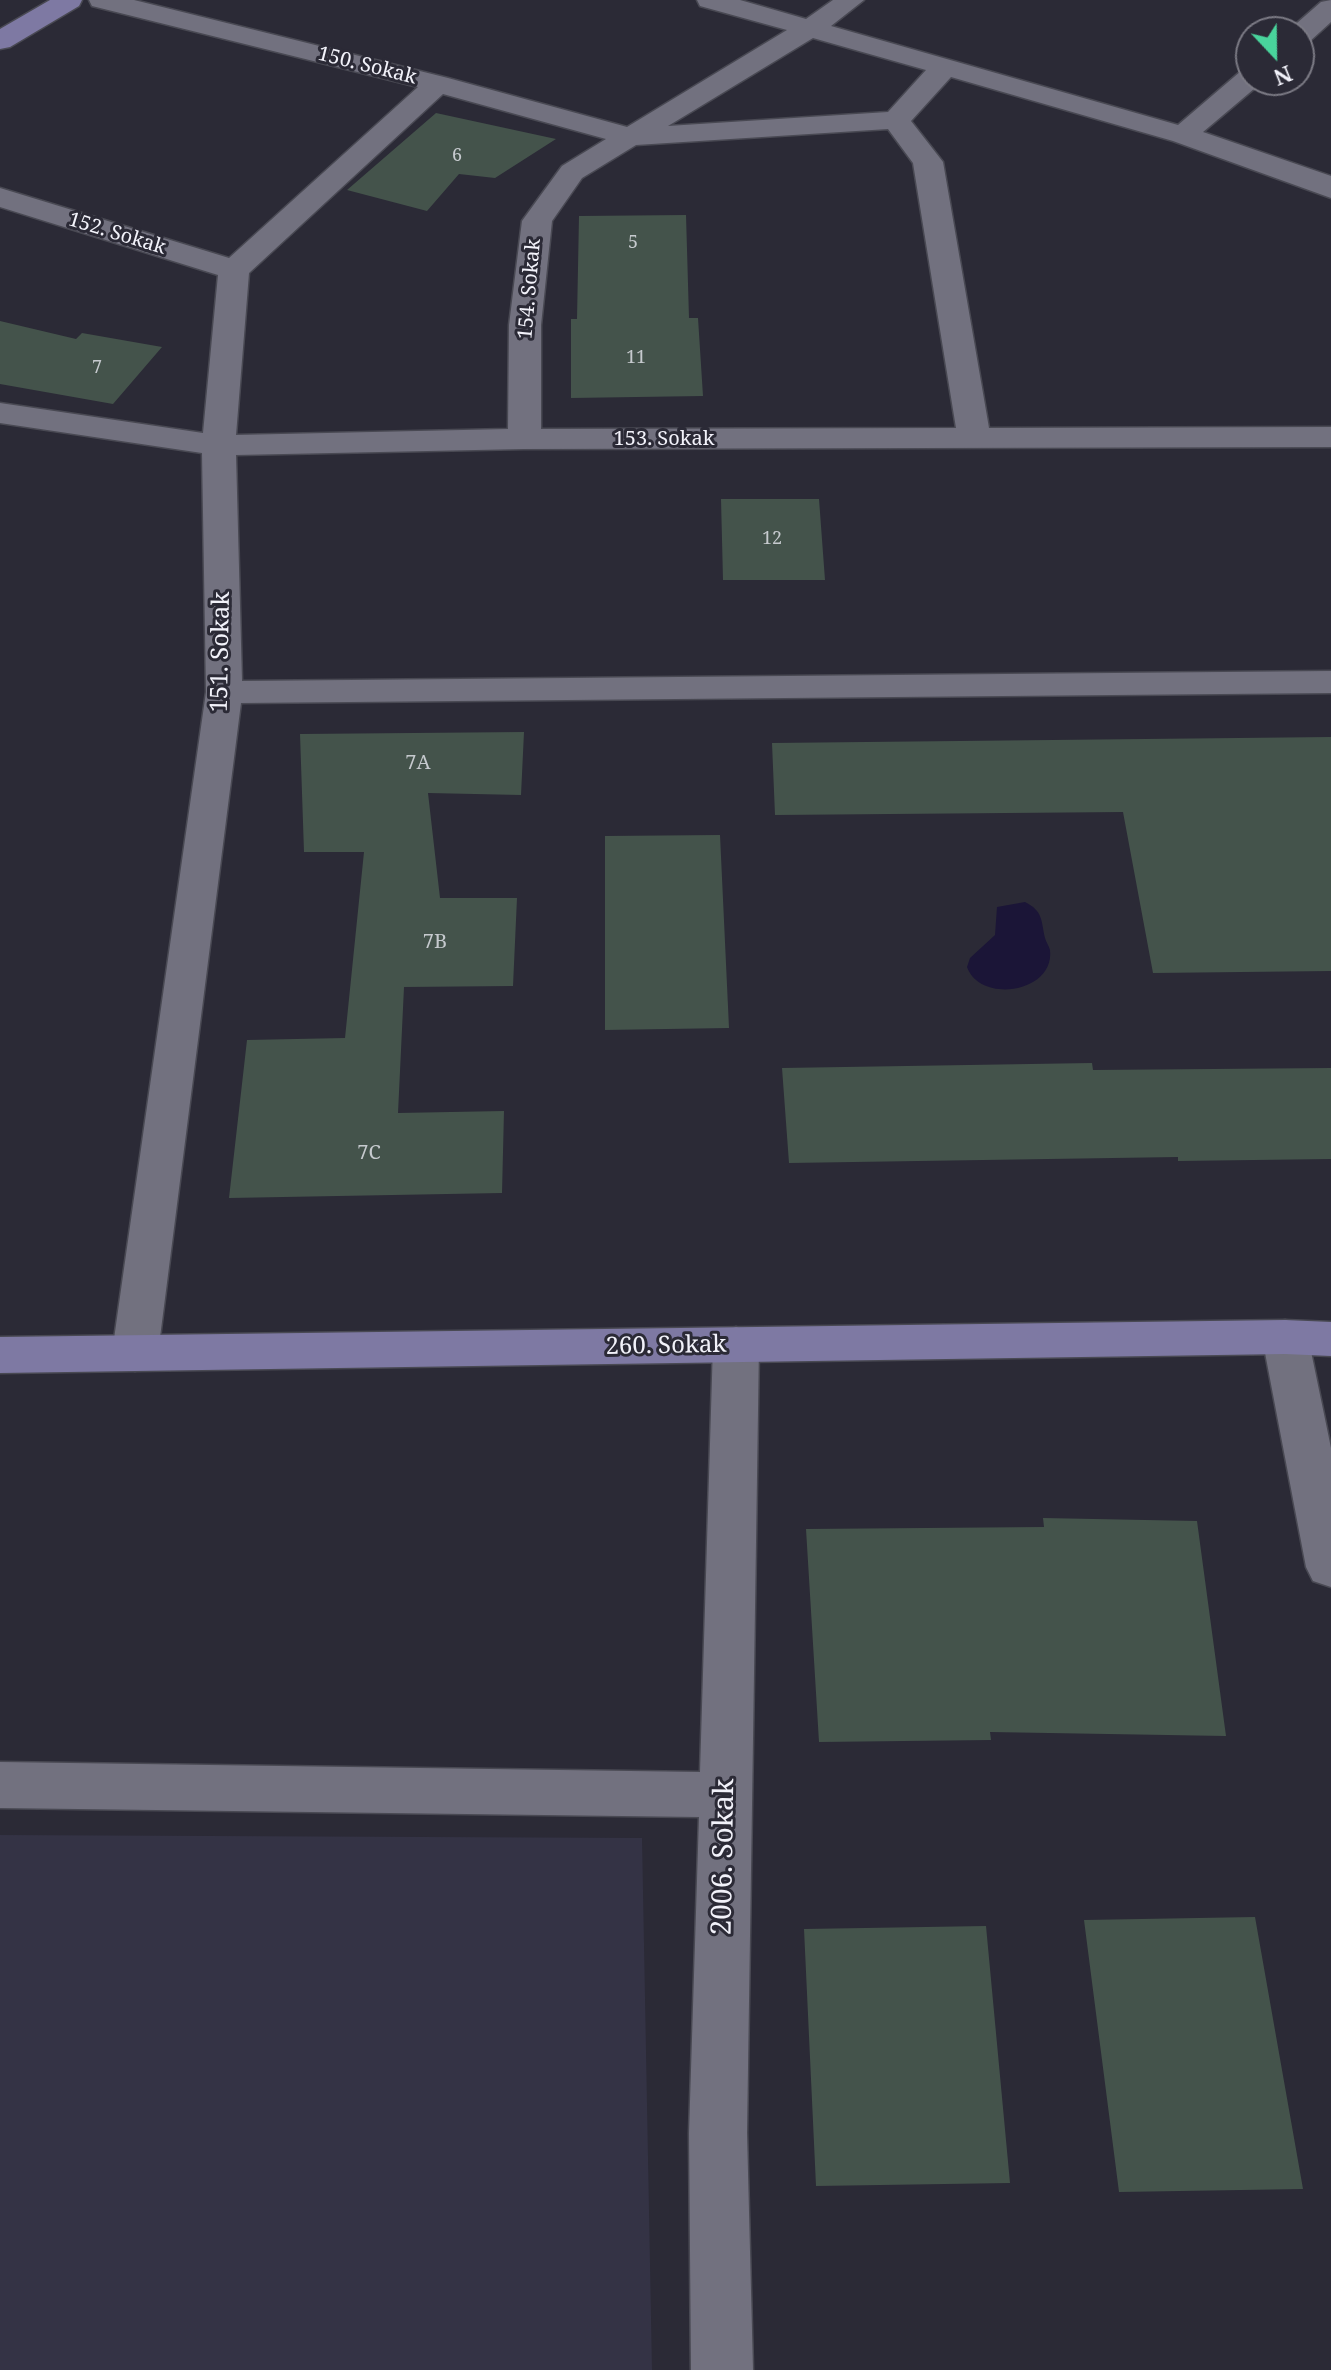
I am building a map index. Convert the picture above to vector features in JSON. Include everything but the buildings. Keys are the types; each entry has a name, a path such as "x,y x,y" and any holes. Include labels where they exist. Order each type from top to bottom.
{"street":[{"path":"0,41 69,0"},
{"name":"150. Sokak","path":"102,0 438,84 632,137"},
{"path":"710,0 1183,135 1326,184 1331,189"},
{"name":"154. Sokak","path":"524,439 525,325 537,221 572,172 812,27 851,0"},
{"path":"1315,22 1331,8"},
{"path":"632,137 896,120 946,66"},
{"path":"234,270 438,84"},
{"path":"1183,135 1235,91"},
{"path":"896,120 928,162 974,438"},
{"name":"152. Sokak","path":"0,197 234,270"},
{"name":"151. Sokak","path":"135,1353 224,692 219,445 234,270"},
{"name":"153. Sokak","path":"0,413 219,445 524,439 1331,437"},
{"path":"224,692 1331,682"},
{"path":"1308,1338 1331,1567"},
{"name":"260. Sokak","path":"0,1355 1308,1338"},
{"name":"2006. Sokak","path":"722,2370 718,2133 736,1345"},
{"path":"0,1785 725,1795"}],"shaded area":[{"path":"1025,902 1040,917 1050,950 1048,965 1041,976 1029,984 1000,989 986,986 975,979 967,967 970,958 995,935 997,907"},
{"path":"0,1835 642,1838 652,2370 0,2370"}]}
